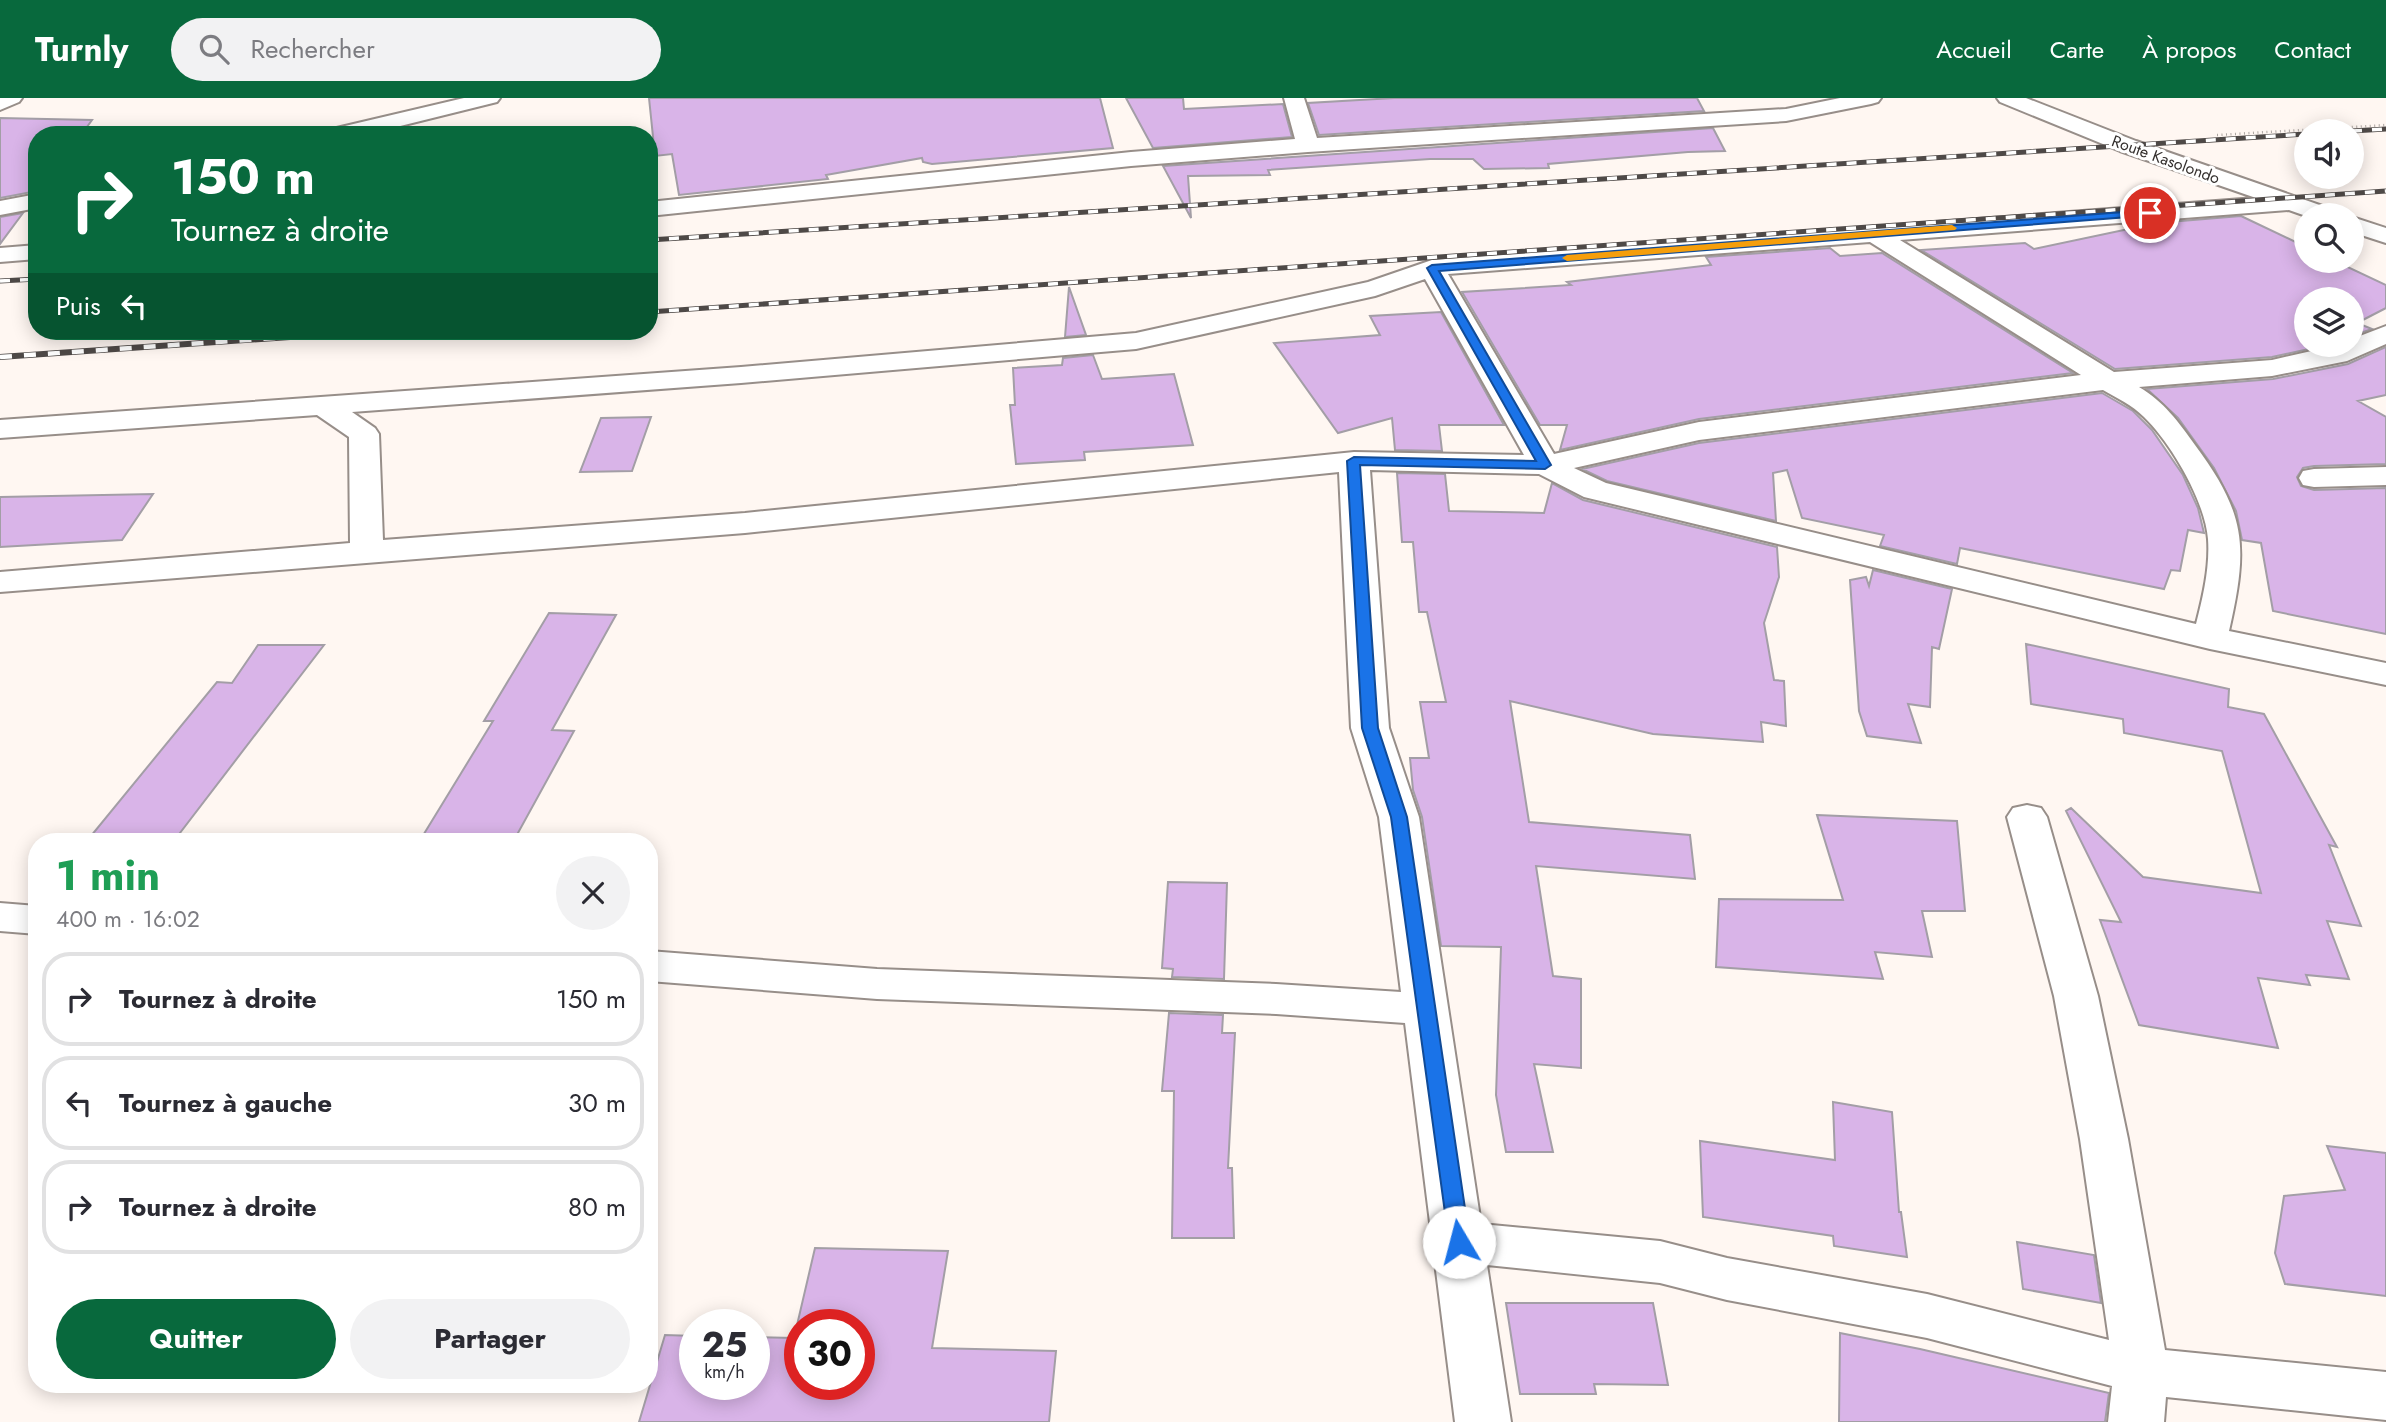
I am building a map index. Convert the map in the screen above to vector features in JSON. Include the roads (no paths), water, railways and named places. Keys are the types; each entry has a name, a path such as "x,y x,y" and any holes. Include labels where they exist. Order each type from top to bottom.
{"street":[{"path":"0,104 12,98"},
{"path":"373,126 490,98"},
{"path":"1294,98 1308,145"},
{"path":"658,208 1131,159 1308,145 1786,115 1871,98"},
{"name":"Route Kasolondo","path":"2007,98 2128,146 2294,204"},
{"path":"0,429 741,375 1136,341 1375,288 1432,268 2288,202"},
{"path":"0,208 28,203"},
{"path":"2364,228 2386,236"},
{"path":"1874,234 2082,363 2105,381 2151,407 2206,478 2224,520 2225,574 2210,638"},
{"path":"0,255 28,253"},
{"path":"1432,268 1545,465 1595,490 2210,638 2386,674"},
{"path":"0,582 745,523 1354,461 1545,465 1699,432 2105,381 2272,368 2337,355 2386,334"},
{"path":"324,406 364,434 367,551"},
{"path":"1354,461 1370,728 1399,817 1483,1422"},
{"path":"2314,478 2386,476"},
{"path":"2027,817 2076,996 2104,1139 2141,1371 2136,1422"},
{"path":"0,917 28,919"},
{"path":"658,967 877,984 1276,999 1427,1009"},
{"path":"1459,1242 1660,1262 1727,1279 1927,1316 2141,1371 2386,1396"}],"railway":[{"path":"2364,130 2386,129"},
{"path":"658,239 2294,135"},
{"path":"658,311 2386,191"},
{"path":"0,281 28,279"},
{"path":"0,357 246,340"}]}
